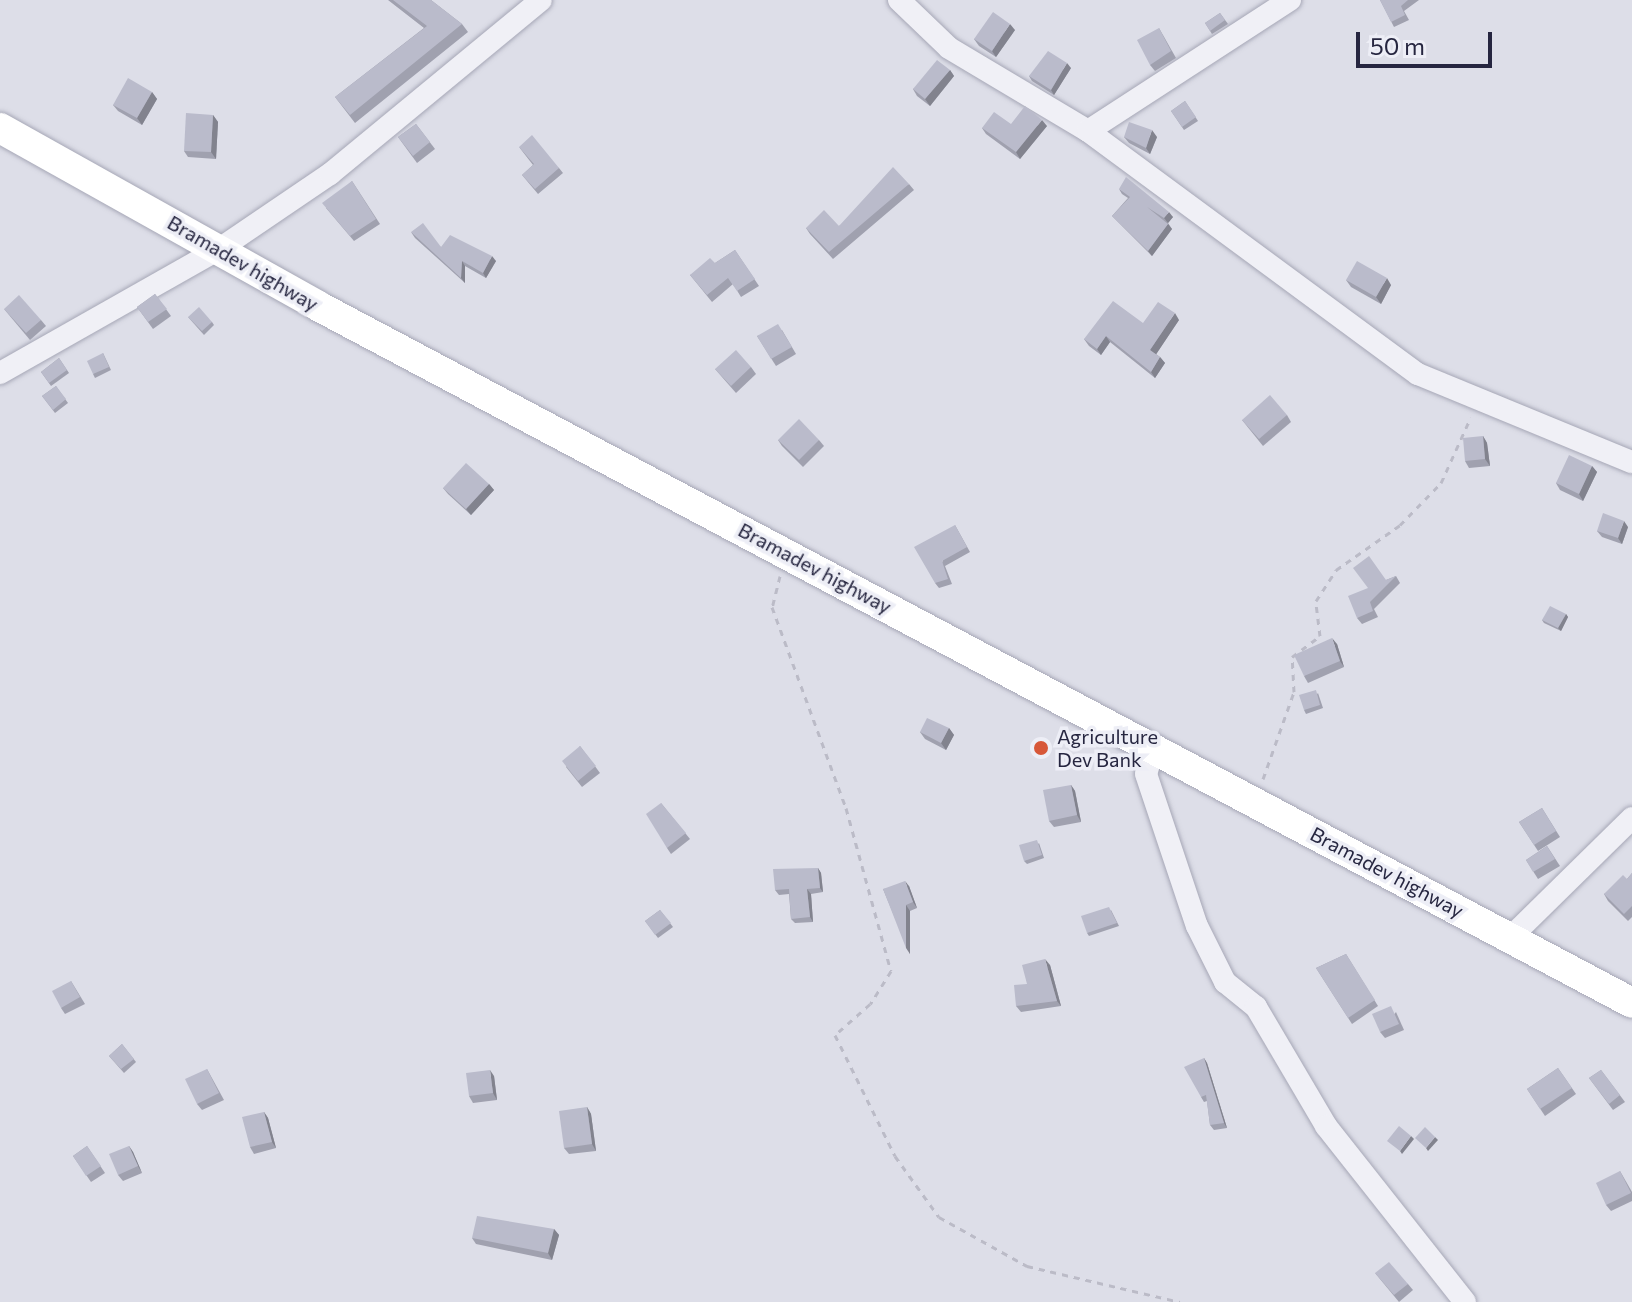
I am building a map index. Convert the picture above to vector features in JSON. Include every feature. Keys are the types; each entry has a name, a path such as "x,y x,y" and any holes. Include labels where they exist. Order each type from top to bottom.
{"street":[{"path":"0,373 221,248 330,174 541,0"},
{"path":"899,0 949,48 1088,131 1418,374 1632,462"},
{"path":"1088,131 1290,0"},
{"name":"Bramadev highway","path":"0,128 785,553 1632,1003"},
{"path":"1154,748 1146,774 1197,926 1225,982 1256,1007 1326,1126 1465,1302"},
{"path":"1510,938 1632,818"}],"path":[{"path":"1253,801 1294,692 1292,657 1320,636 1316,601 1336,570 1400,525 1441,483 1479,399"},
{"path":"785,553 772,607 846,808 891,971 870,1004 835,1035 895,1156 939,1217 1027,1266 1180,1302"}],"building":[{"path":"393,0 431,0 462,24 350,115 335,97 427,26"},
{"path":"1380,0 1408,0 1401,6 1405,15 1391,22"},
{"path":"993,12 1010,24 992,51 974,39"},
{"path":"1220,13 1225,20 1210,31 1205,23"},
{"path":"1159,28 1171,51 1150,65 1137,40"},
{"path":"1048,51 1067,63 1051,90 1029,76"},
{"path":"937,60 950,70 925,99 913,89"},
{"path":"128,78 152,92 137,118 113,105"},
{"path":"1185,101 1196,117 1182,127 1171,111"},
{"path":"1025,106 1042,120 1016,152 982,128 994,112 1011,124"},
{"path":"186,113 213,115 211,152 184,151"},
{"path":"1129,122 1152,130 1146,148 1124,137"},
{"path":"416,124 430,142 413,156 398,137"},
{"path":"532,135 559,168 535,189 522,175 534,164 519,147"},
{"path":"893,167 909,184 829,252 806,228 824,210 839,226"},
{"path":"1126,177 1169,212 1164,218 1147,207 1168,224 1148,251 1112,216 1130,197 1119,189"},
{"path":"352,181 376,219 350,236 322,203"},
{"path":"423,223 441,247 450,235 492,256 483,273 462,261 461,278 411,232"},
{"path":"735,250 755,279 737,291 728,278 707,295 690,275 710,258 715,263"},
{"path":"1357,261 1387,278 1376,297 1346,280"},
{"path":"155,294 167,309 148,322 137,307"},
{"path":"19,295 41,320 26,333 4,309"},
{"path":"1113,301 1143,323 1158,302 1175,313 1150,350 1160,357 1151,372 1106,336 1097,349 1084,339"},
{"path":"199,307 212,322 202,331 188,317"},
{"path":"778,324 792,347 771,359 757,336"},
{"path":"736,350 751,367 731,386 715,369"},
{"path":"103,353 109,367 93,374 87,361"},
{"path":"59,358 67,370 49,383 41,372"},
{"path":"56,386 66,399 53,410 42,396"},
{"path":"1270,395 1287,415 1259,439 1242,420"},
{"path":"799,419 819,440 799,460 778,440"},
{"path":"1483,436 1485,459 1465,461 1463,438"},
{"path":"1569,455 1592,466 1579,494 1556,483"},
{"path":"466,463 489,484 466,509 443,488"},
{"path":"1603,513 1624,521 1618,538 1597,531"},
{"path":"955,525 967,547 942,561 948,579 935,583 914,547"},
{"path":"1369,556 1386,580 1396,576 1370,602 1373,611 1357,618 1348,596 1368,588 1353,568"},
{"path":"1550,606 1566,614 1558,628 1542,620"},
{"path":"1332,638 1340,661 1304,676 1294,655"},
{"path":"1316,690 1320,705 1304,710 1299,695"},
{"path":"927,718 949,728 941,743 920,732"},
{"path":"580,746 596,766 578,781 562,761"},
{"path":"1071,785 1077,815 1049,821 1043,790"},
{"path":"661,803 686,833 667,848 646,814"},
{"path":"1542,808 1556,831 1534,845 1519,822"},
{"path":"1037,840 1042,855 1024,861 1019,845"},
{"path":"1547,846 1555,859 1533,872 1526,860"},
{"path":"818,868 820,888 807,889 810,917 791,919 789,889 775,890 773,869"},
{"path":"1632,873 1632,906 1624,914 1604,894 1623,875 1627,879"},
{"path":"905,881 913,902 906,905 906,948 883,889"},
{"path":"1109,907 1117,923 1087,933 1081,916"},
{"path":"660,910 671,923 655,935 645,921"},
{"path":"1346,954 1375,1000 1348,1018 1316,968"},
{"path":"1045,959 1057,1001 1016,1006 1014,985 1027,984 1022,965"},
{"path":"71,981 80,997 61,1008 52,991"},
{"path":"1391,1006 1399,1024 1380,1032 1372,1014"},
{"path":"122,1044 134,1059 121,1069 109,1056"},
{"path":"1204,1058 1224,1123 1210,1125 1206,1095 1201,1097 1184,1067"},
{"path":"1558,1068 1572,1088 1540,1109 1527,1089"},
{"path":"207,1069 219,1093 197,1104 185,1079"},
{"path":"490,1070 493,1093 469,1096 466,1073"},
{"path":"1601,1070 1620,1095 1609,1104 1589,1078"},
{"path":"587,1107 592,1144 564,1148 559,1111"},
{"path":"264,1112 272,1142 250,1147 242,1117"},
{"path":"1399,1126 1411,1136 1400,1151 1387,1141"},
{"path":"1425,1127 1435,1137 1426,1148 1415,1138"},
{"path":"87,1146 101,1166 86,1176 73,1156"},
{"path":"129,1146 138,1166 118,1175 109,1154"},
{"path":"1620,1171 1631,1193 1606,1205 1596,1183"},
{"path":"477,1216 554,1229 548,1253 472,1238"},
{"path":"1389,1262 1408,1284 1394,1295 1375,1273"}],"place":[{"name":"Agriculture Dev Bank","path":"1041,748"}]}
